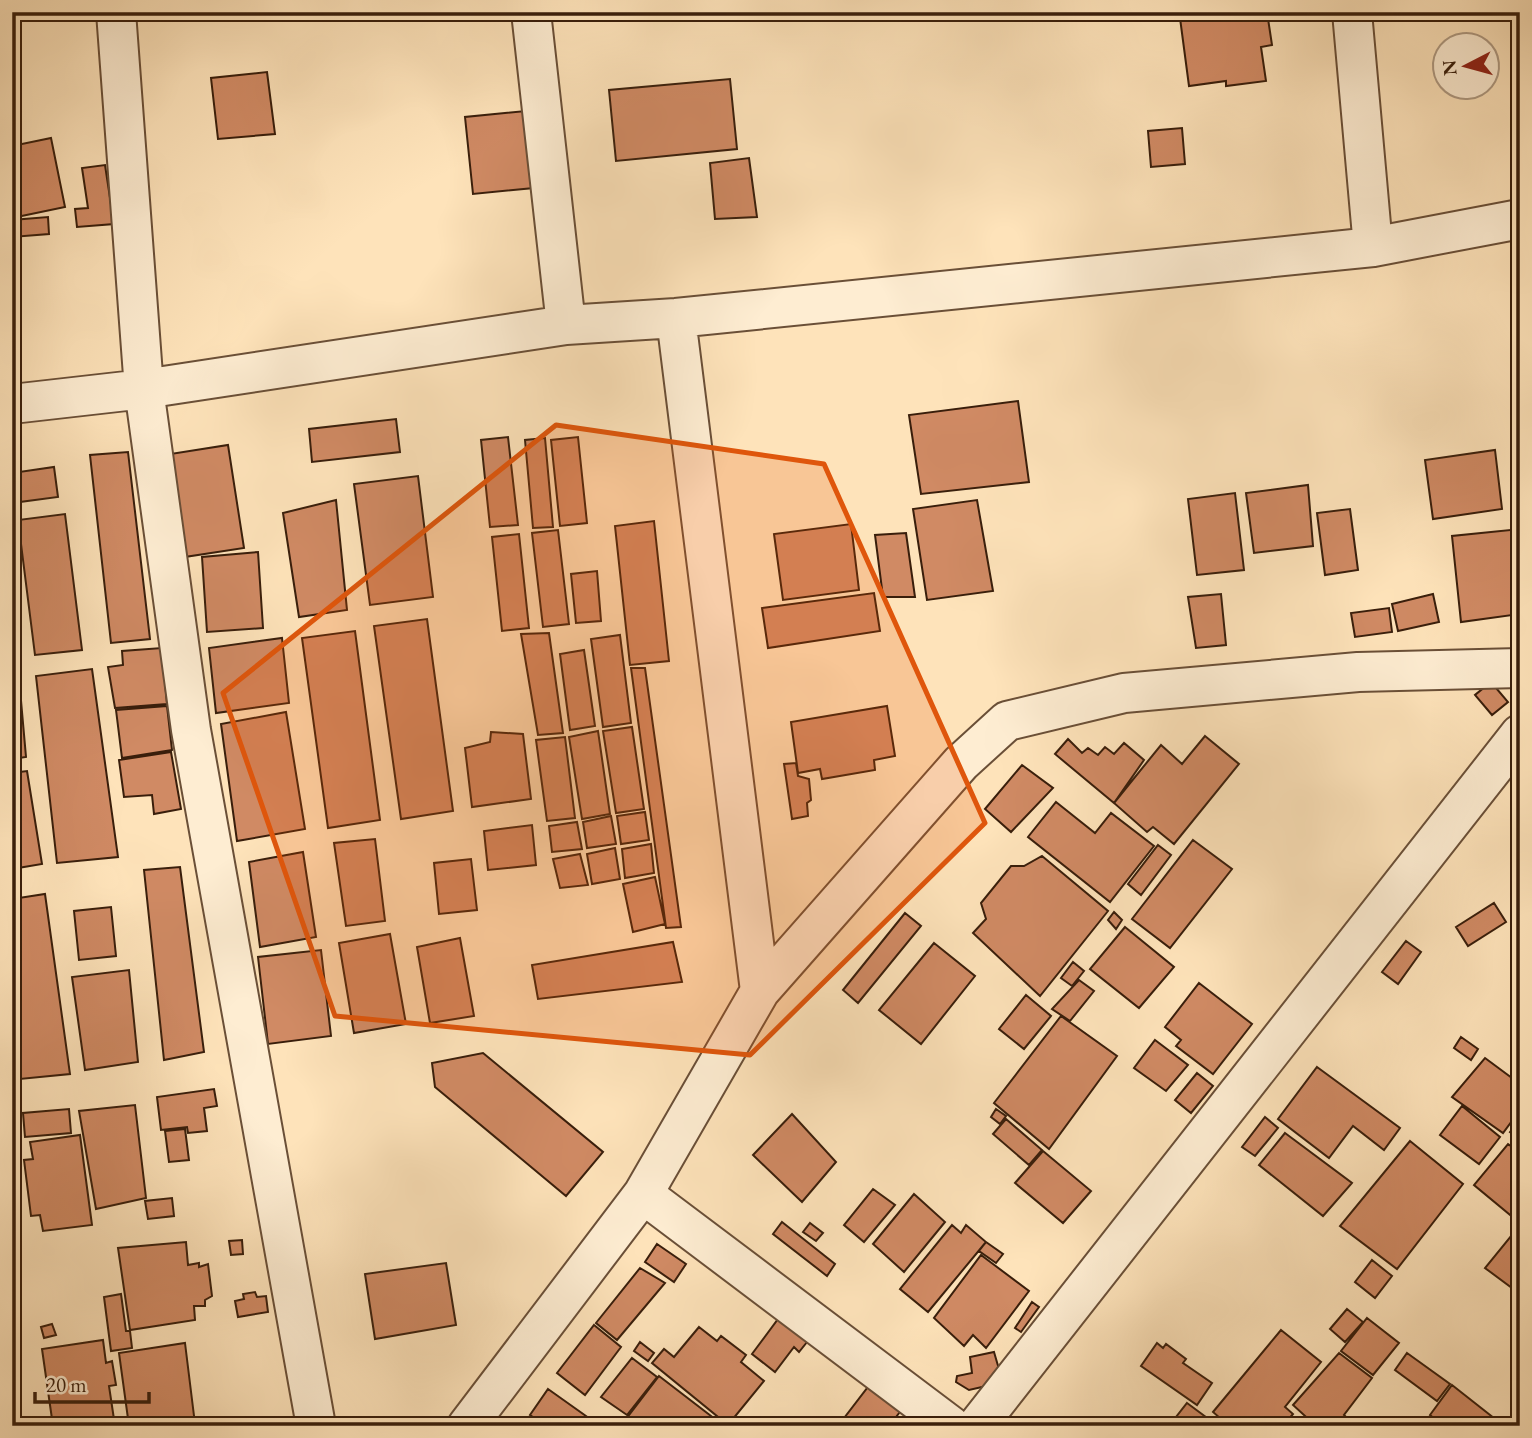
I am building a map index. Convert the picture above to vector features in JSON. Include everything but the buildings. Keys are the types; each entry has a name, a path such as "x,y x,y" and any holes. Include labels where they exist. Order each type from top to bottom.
{"street":[{"path":"116,12 144,389 191,730 316,1426"},
{"path":"531,12 566,325"},
{"path":"1352,12 1373,247"},
{"path":"12,404 144,389 566,325 676,318 1373,247 1520,219"},
{"path":"676,318 760,991"},
{"path":"467,1426 643,1194 760,991 961,763 1007,720 1125,693 1358,672 1520,668"},
{"path":"977,1426 1520,734"},
{"path":"643,1194 951,1426"}],"highlighted area":[{"path":"556,425 824,464 985,823 750,1055 335,1016 223,693"}]}
